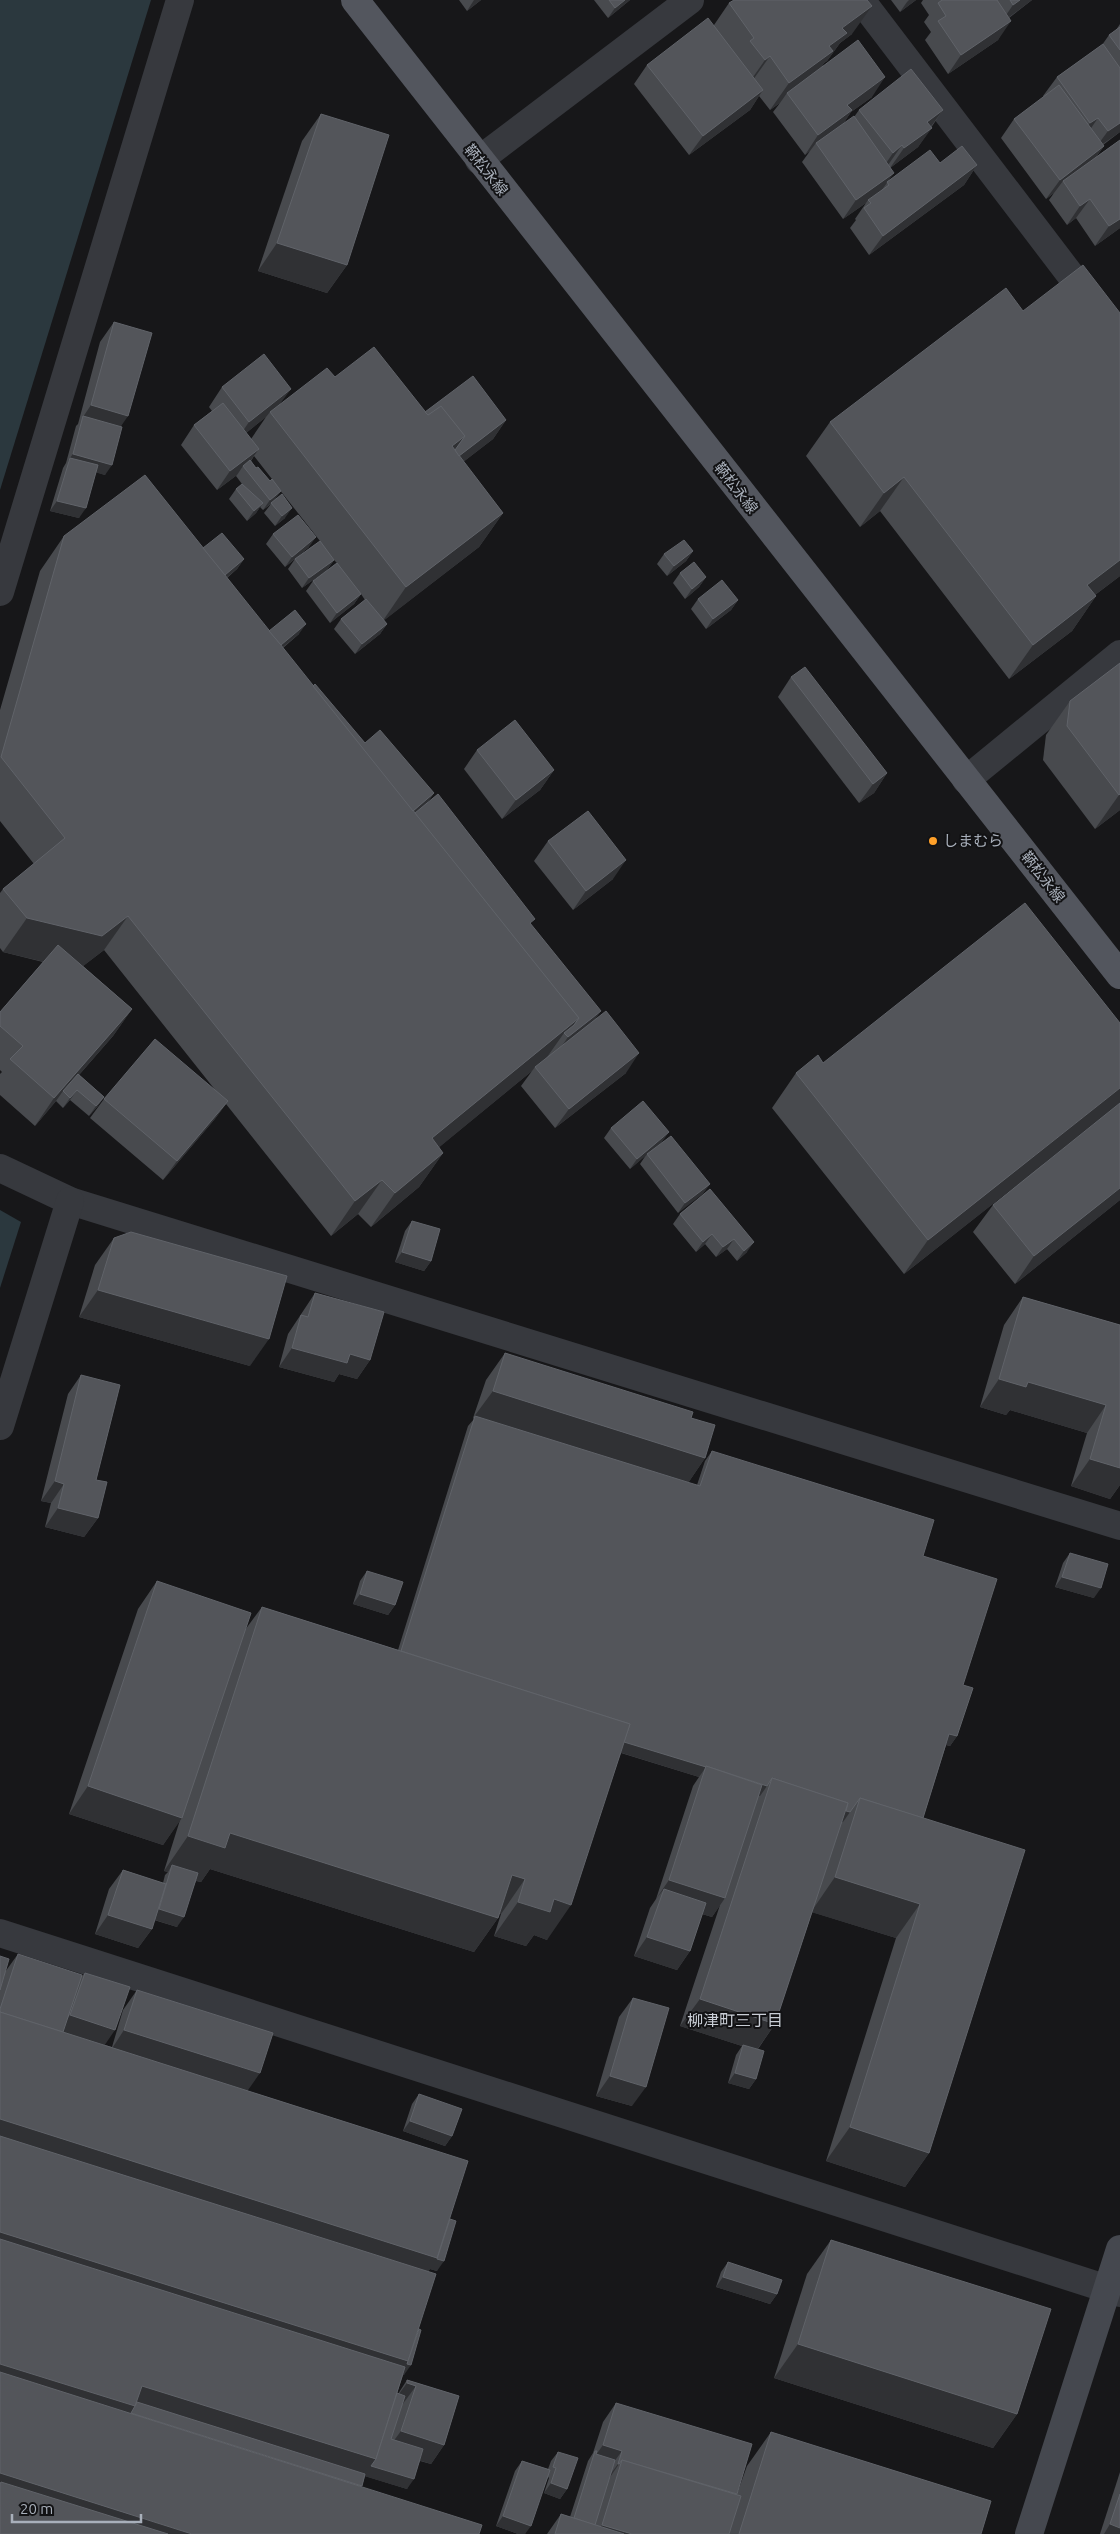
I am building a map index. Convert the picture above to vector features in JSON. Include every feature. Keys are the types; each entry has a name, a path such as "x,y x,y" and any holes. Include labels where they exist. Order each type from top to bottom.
{"main road":[{"name":"鞆松永線","path":"355,0 1120,975"}],"street":[{"path":"0,592 180,0"},
{"path":"479,160 690,0"},
{"path":"861,0 1120,340"},
{"path":"966,780 1120,654"},
{"path":"0,1168 70,1201 1120,1526"},
{"path":"0,1426 70,1201"},
{"path":"0,1933 1114,2291"},
{"path":"1029,2534 1114,2291 1120,2249"}],"shaded area":[{"path":"0,0 151,0 0,490"},
{"path":"0,1210 21,1222 0,1288"}],"building":[{"path":"609,0 625,0 615,8"},
{"path":"734,0 867,0 872,6 842,28 847,33 829,46 833,51 789,83 770,56 765,60 750,41 754,38 729,3"},
{"path":"942,0 997,0 1011,21 961,55 938,21 946,16 938,3"},
{"path":"1010,0 1020,0 1013,5"},
{"path":"708,18 763,90 703,136 647,65"},
{"path":"1120,27 1120,50 1109,35"},
{"path":"858,40 885,77 847,105 852,110 818,135 787,93"},
{"path":"1103,44 1120,68 1120,123 1108,131 1098,118 1090,123 1057,77"},
{"path":"911,69 943,110 927,122 932,128 904,148 902,145 893,153 859,110"},
{"path":"1059,85 1104,146 1060,180 1014,119"},
{"path":"321,114 389,135 347,265 277,243"},
{"path":"854,116 894,173 856,200 816,143"},
{"path":"1120,140 1120,219 1109,226 1090,199 1080,206 1063,181"},
{"path":"962,146 977,165 883,236 864,208 871,203 868,200 889,185 887,182 930,150 940,163"},
{"path":"1083,265 1120,313 1120,560 1087,585 1096,596 1033,645 904,477 884,493 830,422 1006,288 1023,311"},
{"path":"114,322 152,333 128,416 91,405"},
{"path":"374,347 428,415 441,406 465,436 452,446 503,513 406,587 270,412 327,368 335,377"},
{"path":"264,354 291,389 249,422 222,387"},
{"path":"473,376 506,420 459,456 455,450 465,436 441,406 428,415 425,412"},
{"path":"223,403 259,449 230,471 194,425"},
{"path":"83,416 122,427 112,465 73,454"},
{"path":"70,458 98,465 86,508 57,501"},
{"path":"250,460 270,481 272,479 281,491 270,500 243,466"},
{"path":"145,475 579,1018 432,1138 443,1153 395,1193 382,1180 355,1201 128,916 102,936 27,918 3,889 65,838 1,757 64,536"},
{"path":"242,484 263,503 254,511 236,489"},
{"path":"282,494 292,508 282,516 271,503"},
{"path":"298,515 316,537 292,557 273,534"},
{"path":"222,533 244,559 225,575 203,548"},
{"path":"684,540 693,551 674,566 664,554"},
{"path":"320,541 334,560 309,578 295,559"},
{"path":"694,562 706,577 692,589 680,573"},
{"path":"337,563 361,594 337,613 313,581"},
{"path":"722,580 738,600 713,619 698,599"},
{"path":"366,599 387,624 362,644 341,619"},
{"path":"295,610 306,624 281,645 269,631"},
{"path":"1120,663 1119,795 1067,726 1070,701"},
{"path":"805,667 887,773 873,784 791,677"},
{"path":"315,684 365,743 380,730 434,793 413,811 313,686"},
{"path":"515,720 554,770 516,800 477,750"},
{"path":"438,794 535,919 530,923 601,1011 568,1037 564,1033 579,1018 415,813"},
{"path":"588,811 626,860 586,891 548,841"},
{"path":"1025,903 1120,1023 1120,1088 928,1240 796,1073 818,1055 823,1063"},
{"path":"58,945 132,1009 54,1098 10,1059 23,1046 0,1026 0,1012"},
{"path":"606,1011 639,1053 569,1109 535,1067"},
{"path":"155,1039 228,1101 177,1161 104,1099"},
{"path":"78,1074 104,1097 96,1106 77,1090 70,1098 63,1091"},
{"path":"643,1101 669,1132 637,1159 611,1128"},
{"path":"1120,1103 1120,1188 1034,1256 993,1205"},
{"path":"671,1136 710,1184 685,1203 647,1154"},
{"path":"710,1189 754,1242 744,1251 734,1239 723,1247 712,1234 703,1242 680,1214"},
{"path":"412,1221 440,1229 431,1261 402,1252"},
{"path":"131,1232 287,1276 269,1339 98,1290 114,1238"},
{"path":"315,1293 384,1312 370,1360 350,1354 347,1363 292,1348 301,1315 308,1317"},
{"path":"1023,1297 1120,1325 1120,1468 1090,1459 1106,1405 1028,1382 1026,1387 999,1379"},
{"path":"505,1353 693,1412 691,1418 715,1425 705,1458 493,1391"},
{"path":"81,1375 120,1385 96,1480 107,1482 98,1518 58,1508 64,1484 55,1481"},
{"path":"475,1416 700,1486 712,1451 934,1520 923,1556 997,1579 963,1685 973,1688 957,1736 949,1734 923,1818 860,1798 850,1812 846,1811 848,1803 772,1778 767,1786 624,1742 630,1724 401,1651"},
{"path":"1070,1553 1108,1564 1101,1588 1062,1577"},
{"path":"367,1571 403,1582 395,1605 360,1594"},
{"path":"157,1581 251,1613 182,1818 88,1786"},
{"path":"262,1607 630,1724 571,1905 554,1899 550,1912 518,1902 525,1879 512,1875 498,1918 230,1833 225,1848 188,1836"},
{"path":"706,1766 762,1785 725,1898 669,1880"},
{"path":"772,1778 848,1803 775,2024 700,1999"},
{"path":"860,1798 1025,1850 929,2153 850,2127 920,1904 835,1877"},
{"path":"172,1865 198,1873 184,1917 159,1909"},
{"path":"123,1870 166,1884 152,1929 108,1915"},
{"path":"664,1889 706,1903 690,1951 647,1937"},
{"path":"18,1954 82,1975 63,2032 0,2012"},
{"path":"0,1956 9,1959 0,1990"},
{"path":"85,1973 130,1987 115,2030 70,2015"},
{"path":"137,1990 273,2033 260,2073 124,2030"},
{"path":"633,1998 669,2008 646,2087 610,2076"},
{"path":"0,2012 468,2161 437,2258 0,2119"},
{"path":"743,2045 764,2051 756,2079 735,2073"},
{"path":"419,2094 462,2109 452,2136 410,2121"},
{"path":"0,2136 436,2274 408,2361 0,2232"},
{"path":"450,2219 456,2221 444,2261 437,2259"},
{"path":"0,2239 405,2367 376,2459 142,2386 135,2406 0,2364"},
{"path":"831,2240 1051,2309 1017,2414 798,2344"},
{"path":"728,2262 782,2280 777,2294 723,2277"},
{"path":"419,2329 421,2330 411,2365 407,2364 408,2361"},
{"path":"0,2372 482,2525 479,2534 192,2534 0,2473"},
{"path":"407,2380 459,2396 444,2445 401,2431 416,2386 407,2383"},
{"path":"397,2393 405,2396 391,2439 423,2449 414,2479 371,2466 376,2459"},
{"path":"137,2402 365,2474 362,2486 131,2413"},
{"path":"616,2403 752,2444 737,2494 622,2460 618,2464 622,2451 603,2445"},
{"path":"771,2432 991,2501 981,2534 739,2534"},
{"path":"595,2451 597,2451 596,2454 615,2460 595,2525 574,2518"},
{"path":"558,2452 578,2458 567,2489 551,2483 556,2468 553,2467"},
{"path":"622,2460 741,2496 729,2534 632,2534 602,2525"},
{"path":"522,2461 550,2470 531,2526 503,2516"},
{"path":"1,2482 168,2534 0,2534"},
{"path":"1120,2494 1120,2528 1110,2524"},
{"path":"561,2514 624,2534 555,2534"}],"place":[{"name":"しまむら","path":"933,841"}],"district":[{"name":"柳津町三丁目","path":"735,2020"}]}
